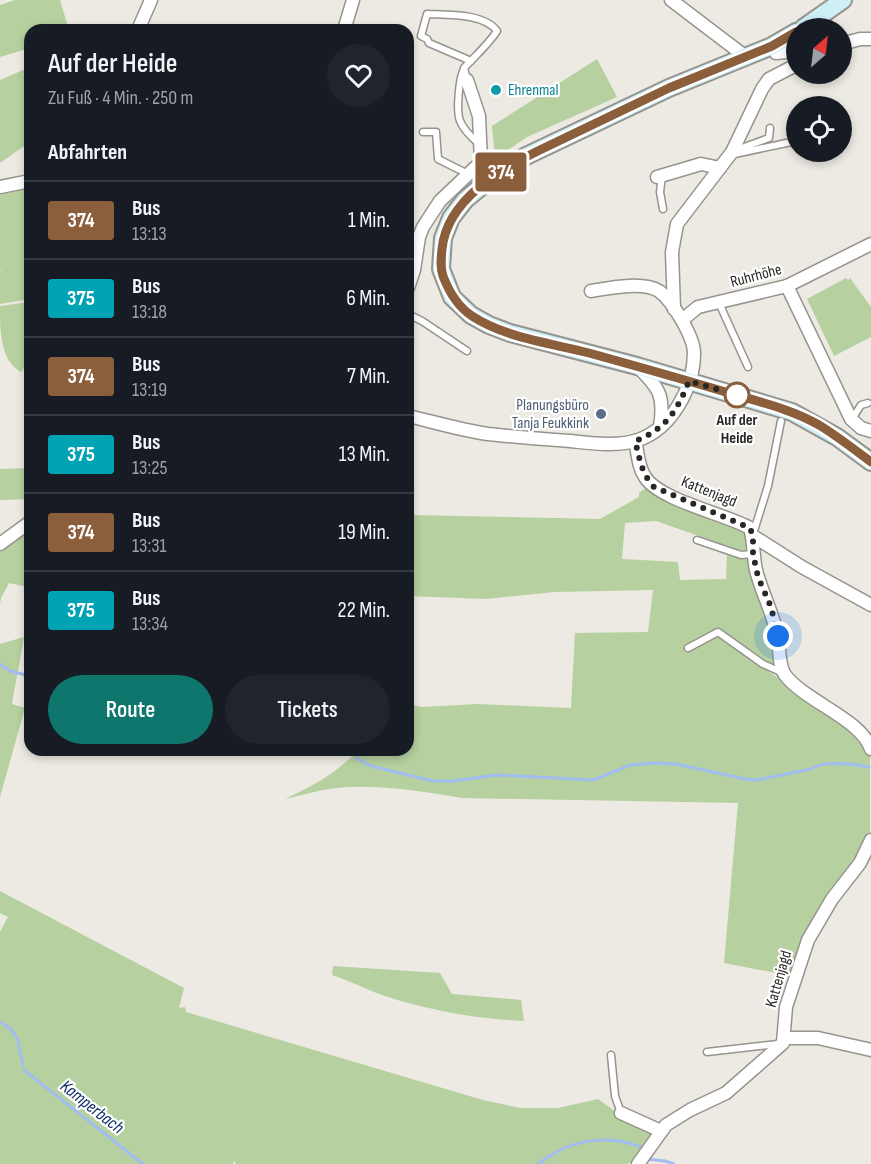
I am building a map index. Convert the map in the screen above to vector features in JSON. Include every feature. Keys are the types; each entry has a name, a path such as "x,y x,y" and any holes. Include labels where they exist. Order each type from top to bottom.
{"main road":[{"path":"817,18 843,0"},
{"path":"786,38 772,46 669,88 526,156 493,177 465,200 451,218 443,238 441,269 452,297 471,315 489,325 510,333 637,366 792,412 837,437 871,462"}],"street":[{"path":"141,24 151,0"},
{"path":"346,24 353,0"},
{"path":"672,0 746,57"},
{"path":"852,41 871,39"},
{"path":"772,46 776,53 786,52"},
{"path":"674,309 672,252 677,224 731,153 768,79 786,70"},
{"path":"414,270 419,237 423,227 440,201 481,162 483,156 480,145 479,116 466,74"},
{"path":"660,176 700,164 720,168"},
{"path":"0,187 24,183"},
{"name":"Ruhrhöhe","path":"682,320 698,307 787,286 871,244"},
{"path":"414,417 486,434 587,442 635,441 651,435 676,409 689,381 694,349 682,320 659,291 644,286 591,291"},
{"path":"787,286 851,419 861,428 871,431"},
{"path":"637,366 660,392 663,409 660,428"},
{"name":"Kattenjagd","path":"635,441 640,468 654,487 743,524 750,528 753,536 802,567 871,605"},
{"path":"0,544 24,526"},
{"path":"753,536 753,554 758,577 771,607 783,673 801,691 860,732 869,742 871,749"},
{"name":"Kattenjagd","path":"784,1040 786,1007 808,940 832,899 860,863 871,840"},
{"path":"638,1164 661,1131 672,1120 726,1093 784,1040 818,1038 871,1050"},
{"path":"621,1113 661,1131"}],"lane":[{"path":"471,61 429,43 428,39 421,36 427,14 466,16 492,25 497,31 471,61 466,74 459,80 459,119 467,133 480,145"},
{"path":"731,153 768,138 770,128"},
{"path":"423,132 436,132 438,159 469,174"},
{"path":"731,153 786,143"},
{"path":"660,176 663,209"},
{"path":"718,302 748,367"},
{"path":"414,317 467,351"},
{"path":"851,419 861,405 867,403"},
{"path":"753,536 768,486 781,421"},
{"path":"697,540 741,555 753,554"},
{"path":"688,648 718,632 763,664 783,673"},
{"path":"707,1052 784,1040"},
{"path":"611,1054 615,1096 621,1113"}],"green space":[{"path":"15,0 60,0 67,24 24,24 24,50 0,57 0,5"},
{"path":"597,59 617,97 527,137 495,159 492,126"},
{"path":"24,70 24,146 0,163 0,80"},
{"path":"24,189 24,300 0,304 0,271 2,270 0,270 0,193"},
{"path":"846,278 848,280 850,278 871,307 871,337 834,356 807,299"},
{"path":"24,303 24,368 21,372 14,367 5,352 1,335 0,306"},
{"path":"24,468 24,499 0,500 0,469"},
{"path":"647,487 746,531 747,550 739,550 656,521 625,523 622,559 678,562 680,580 726,579 727,552 749,557 768,609 779,668 763,660 722,631 759,665 841,720 870,751 870,835 792,976 724,963 738,803 461,798 367,787 330,789 285,799 324,778 352,756 414,756 414,705 422,707 477,704 571,708 575,633 648,632 653,590 555,592 485,599 414,596 414,515 600,519 639,497 639,493"},
{"path":"24,532 24,586 9,583 0,604 0,550"},
{"path":"24,637 12,704 24,708 24,712 0,797 0,644"},
{"path":"0,891 184,988 179,1008 185,1007 186,1012 483,1100 520,1108 558,1108 598,1099 623,1117 655,1130 637,1161 626,1164 236,1164 234,1161 233,1164 0,1164 0,932 8,917 0,913"},
{"path":"333,966 440,973 452,994 521,1000 524,1021 455,1014 405,1002 332,975"}],"waterway":[{"path":"0,664 10,671 24,674"},
{"path":"356,758 371,766 433,781 454,781 496,775 594,780 630,765 655,763 676,764 757,780 811,769 823,764 869,767"},
{"name":"Kamperbach","path":"0,1022 11,1029 18,1040 23,1066"},
{"name":"Kamperbach","path":"24,1070 143,1164"},
{"path":"538,1164 572,1145 596,1140 620,1141 643,1148"},
{"path":"647,1159 674,1164"}],"bus line":[{"name":"374","path":"786,38 772,46 669,88 526,156 493,177 465,200 451,218 443,238 441,269 452,297 471,315 489,325 510,333 637,366 792,412 820,426 871,462"}],"place":[{"name":"Ehrenmal","path":"496,90"},
{"name":"Auf der Heide","path":"737,395"},
{"name":"Planungsbüro Tanja Feukkink","path":"601,414"}],"route":[{"path":"737,395 689,381 669,419 651,435 635,441 640,468 654,487 750,528 758,577 771,607 778,636"}]}
